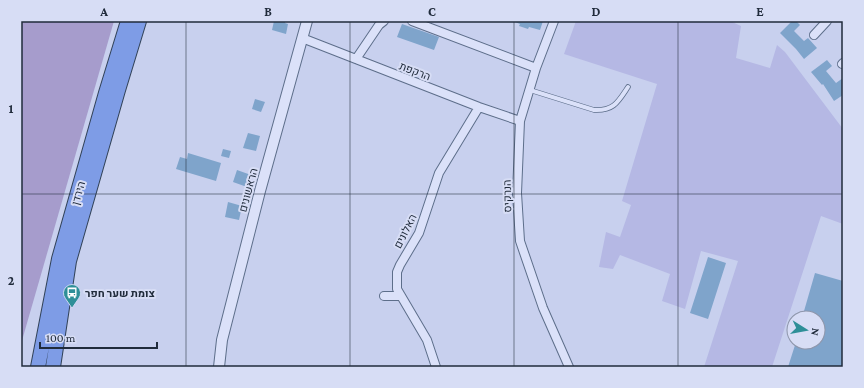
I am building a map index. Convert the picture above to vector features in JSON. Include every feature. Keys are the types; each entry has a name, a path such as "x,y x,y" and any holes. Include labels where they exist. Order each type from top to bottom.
{"highway":[{"name":"הירדן","path":"38,367 59,259 128,21"},
{"name":"הירדן","path":"53,367 69,261 139,21"}],"street":[{"name":"הראשונים","path":"218,367 222,340 260,191 307,21"},
{"path":"356,59 379,25 384,21"},
{"path":"412,21 536,68"},
{"name":"הנרקיס","path":"554,21 536,68 520,121 517,192 520,241 542,308 569,367"},
{"path":"814,35 827,21"},
{"name":"הרקפת","path":"302,38 479,107 520,121"},
{"name":"האלונים","path":"436,367 427,340 397,289 397,272 421,229 439,174 479,107"},
{"path":"384,296 401,296"}],"lane":[{"path":"530,90 594,110 604,110 616,104 628,87"}],"shaded area":[{"path":"21,21 114,21 21,344"},
{"path":"576,21 730,21 741,26 736,58 770,68 777,45 785,52 843,129 843,224 821,216 790,310 786,310 786,324 772,367 704,367 738,261 701,251 685,309 662,301 670,274 620,255 613,269 599,267 606,232 620,237 631,205 622,201 657,84 564,54"}],"building":[{"path":"274,21 285,21 285,23 288,24 286,34 272,30"},
{"path":"515,21 543,21 540,30 529,27 528,29 519,26 520,24"},
{"path":"792,21 796,21 800,25 794,31 804,41 808,38 817,48 804,59 780,33"},
{"path":"402,24 439,37 434,50 397,37"},
{"path":"827,60 832,66 826,71 836,83 843,78 843,95 834,101 823,84 822,85 811,72"},
{"path":"255,99 265,102 261,112 252,109"},
{"path":"248,133 260,136 256,151 243,148"},
{"path":"223,149 231,151 229,158 221,156"},
{"path":"188,153 221,163 216,181 176,169 180,157 187,159"},
{"path":"237,170 251,175 247,187 233,182"},
{"path":"228,202 242,206 239,220 225,217"},
{"path":"708,257 726,263 708,319 690,313"},
{"path":"815,273 843,281 843,367 788,367 793,350 826,350 826,310 804,310"}],"place":[{"name":"צומת שער חפר","path":"72,308"}]}
